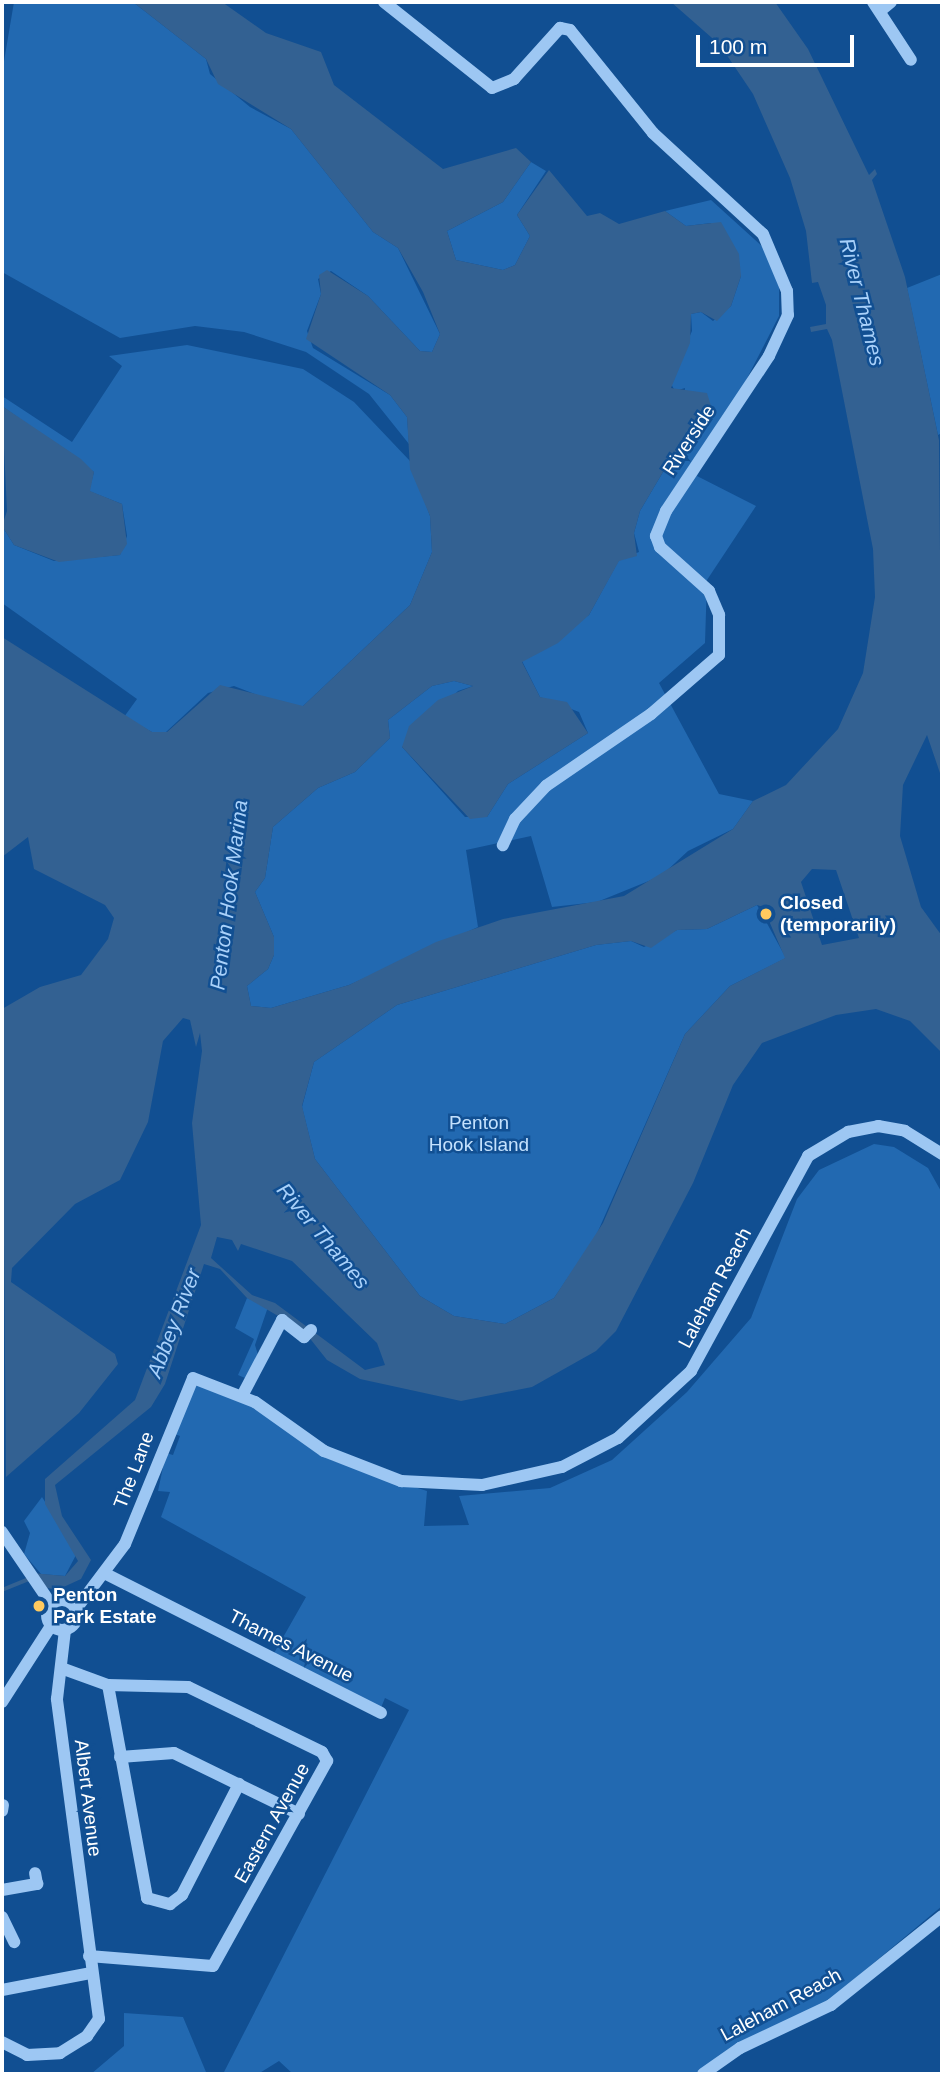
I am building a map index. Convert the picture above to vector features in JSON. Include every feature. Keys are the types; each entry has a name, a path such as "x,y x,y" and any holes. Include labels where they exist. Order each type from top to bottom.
{"street":[{"name":"Riverside","path":"384,2 492,88 514,79 564,27 653,133 763,234 776,254 788,315 656,536 660,547 709,591 719,615 719,655 651,714 546,786 515,819 503,845"},
{"path":"891,2 876,7 911,60"},
{"name":"Laleham Reach","path":"192,1378 242,1396 324,1451 401,1481 482,1485 562,1467 626,1432 691,1371 808,1156 848,1132 878,1126 905,1131 942,1154"},
{"path":"242,1396 282,1320 309,1332"},
{"name":"The Lane","path":"76,1609 106,1574 137,1519 192,1378"},
{"path":"2,1702 51,1626 51,1604 4,1539"},
{"name":"Thames Avenue","path":"106,1574 380,1713"},
{"path":"51,1604 62,1600 76,1609 76,1621 65,1630 51,1626"},
{"name":"Albert Avenue","path":"2,2042 38,2056 60,2053 87,2036 99,2019 57,1699 65,1630"},
{"path":"61,1668 108,1685 120,1757 131,1781 147,1898 170,1904 182,1895 239,1784"},
{"name":"Eastern Avenue","path":"89,1956 213,1966 327,1761 322,1752 188,1687 108,1685"},
{"path":"120,1757 174,1753 299,1814"},
{"path":"2,1811 3,1805"},
{"path":"2,1890 37,1884 35,1873"},
{"name":"Laleham Reach","path":"703,2074 729,2054 831,2005 942,1916"},
{"path":"2,1917 14,1942"},
{"path":"2,1990 92,1973"}],"green space":[{"path":"14,2 133,2 206,59 210,74 250,107 291,129 373,232 398,248 440,334 432,352 420,351 368,296 331,271 318,279 321,294 307,331 313,348 390,395 407,417 409,444 369,394 306,352 244,332 195,326 120,338 2,272 2,73"},
{"path":"531,162 546,171 517,215 530,236 515,265 503,270 456,260 447,231 503,202"},
{"path":"711,200 764,248 779,287 779,316 697,476 756,506 707,580 705,643 659,683 719,794 753,801 733,829 688,851 661,876 597,902 552,907 531,836 466,850 478,927 349,985 271,1008 251,1006 247,986 268,969 274,955 274,937 255,892 265,878 273,827 318,788 355,772 390,738 388,720 432,686 454,681 473,686 458,691 402,747 465,817 487,817 508,784 588,733 579,712 540,697 522,661 589,615 619,560 639,552 634,533 640,511 663,472 678,460 685,388 675,391 670,382 692,331 691,314 701,312 713,321 731,306 741,276 711,223 686,226 665,211"},
{"path":"942,274 942,433 938,435 907,288"},
{"path":"187,345 303,369 354,402 410,461 430,516 432,552 410,605 303,706 289,707 234,686 208,693 166,732 152,732 124,717 137,699 2,603 2,526 14,545 54,561 120,555 127,536 122,504 89,491 94,472 2,406 2,396 72,442 122,366 109,356"},
{"name":"Penton Hook Island","path":"757,905 786,958 730,986 685,1034 595,1238 554,1298 505,1324 454,1316 420,1296 315,1159 302,1107 314,1062 397,1005 596,945 631,941 644,947 677,930 707,929"},
{"path":"874,1144 894,1147 928,1168 942,1193 942,1906 828,2001 737,2045 694,2074 293,2074 279,2061 258,2074 223,2074 409,1710 385,1698 380,1710 273,1655 306,1597 161,1517 170,1492 158,1491 166,1453 173,1455 180,1436 172,1433 196,1384 255,1407 331,1460 427,1491 424,1526 469,1525 459,1496 550,1488 612,1460 687,1392 751,1318 797,1199 819,1170"},
{"path":"247,1298 268,1307 255,1345 258,1355 245,1378 238,1375 254,1339 235,1328"},
{"path":"42,1497 77,1553 65,1576 41,1574 24,1554 30,1533 24,1521"},
{"path":"124,2013 183,2017 206,2072 222,2074 91,2074 124,2046"}],"water":[{"path":"133,2 222,2 266,33 321,52 334,85 443,169 516,148 531,162 503,202 447,231 456,260 503,270 515,265 530,236 517,215 549,170 587,216 600,213 619,224 665,211 686,226 721,222 739,254 741,276 731,306 717,321 701,312 691,314 690,343 671,388 707,393 711,406 701,435 663,472 640,511 634,533 637,556 619,561 589,615 558,643 522,662 540,697 567,702 588,733 508,784 487,817 470,819 402,747 409,726 438,700 473,686 454,681 432,686 388,720 390,738 355,772 318,788 273,827 265,878 255,892 274,937 274,955 268,969 247,986 251,1006 271,1008 349,985 436,942 503,919 624,896 733,829 753,801 786,785 838,729 863,673 875,597 873,549 832,340 827,329 811,332 810,327 826,324 826,305 818,282 812,283 806,231 790,178 753,94 720,45 671,2 775,2 808,49 869,175 875,169 877,174 872,180 905,277 939,440 942,779 927,735 903,785 900,836 921,907 942,936 942,1053 910,1021 876,1009 836,1015 762,1043 733,1085 693,1183 616,1331 596,1351 532,1387 461,1401 360,1379 327,1360 304,1331 247,1298 220,1269 204,1264 165,1384 151,1407 55,1485 62,1516 91,1560 81,1579 57,1590 43,1587 32,1573 65,1576 78,1561 45,1504 45,1479 135,1400 201,1225 192,1123 202,1051 200,1033 196,1047 190,1020 183,1018 163,1041 148,1122 120,1180 75,1204 12,1268 11,1282 115,1354 118,1364 79,1413 6,1477 2,1009 40,987 81,975 108,939 114,918 105,905 34,869 28,837 2,857 2,637 152,732 167,732 220,685 303,706 410,605 432,552 430,516 410,469 407,417 390,395 306,339 321,294 319,275 327,270 368,296 420,351 432,352 440,334 423,292 398,248 373,232 291,129 218,84 206,59","holes":["812,869 836,870 859,938 822,945 801,882","757,905 763,907 785,958 730,986 685,1034 603,1223 554,1298 505,1324 454,1316 420,1296 315,1159 302,1106 314,1062 397,1005 596,945 631,941 651,948 677,930 707,929","217,1237 232,1240 238,1251 241,1244 292,1261 377,1343 385,1365 365,1370 275,1303 252,1295 211,1258"]},
{"path":"2,406 81,459 94,472 90,491 122,504 127,544 120,555 59,562 14,545 2,526 7,511"}],"waterway":[{"name":"Abbey River","path":"2,1590 29,1579"}],"place":[{"name":"Closed (temporarily)","path":"766,914"},
{"name":"Penton Park Estate","path":"39,1606"}],"water label":[{"name":"River Thames","path":"862,302"},
{"name":"Penton Hook Marina","path":"229,895"},
{"name":"River Thames","path":"323,1236"}]}
